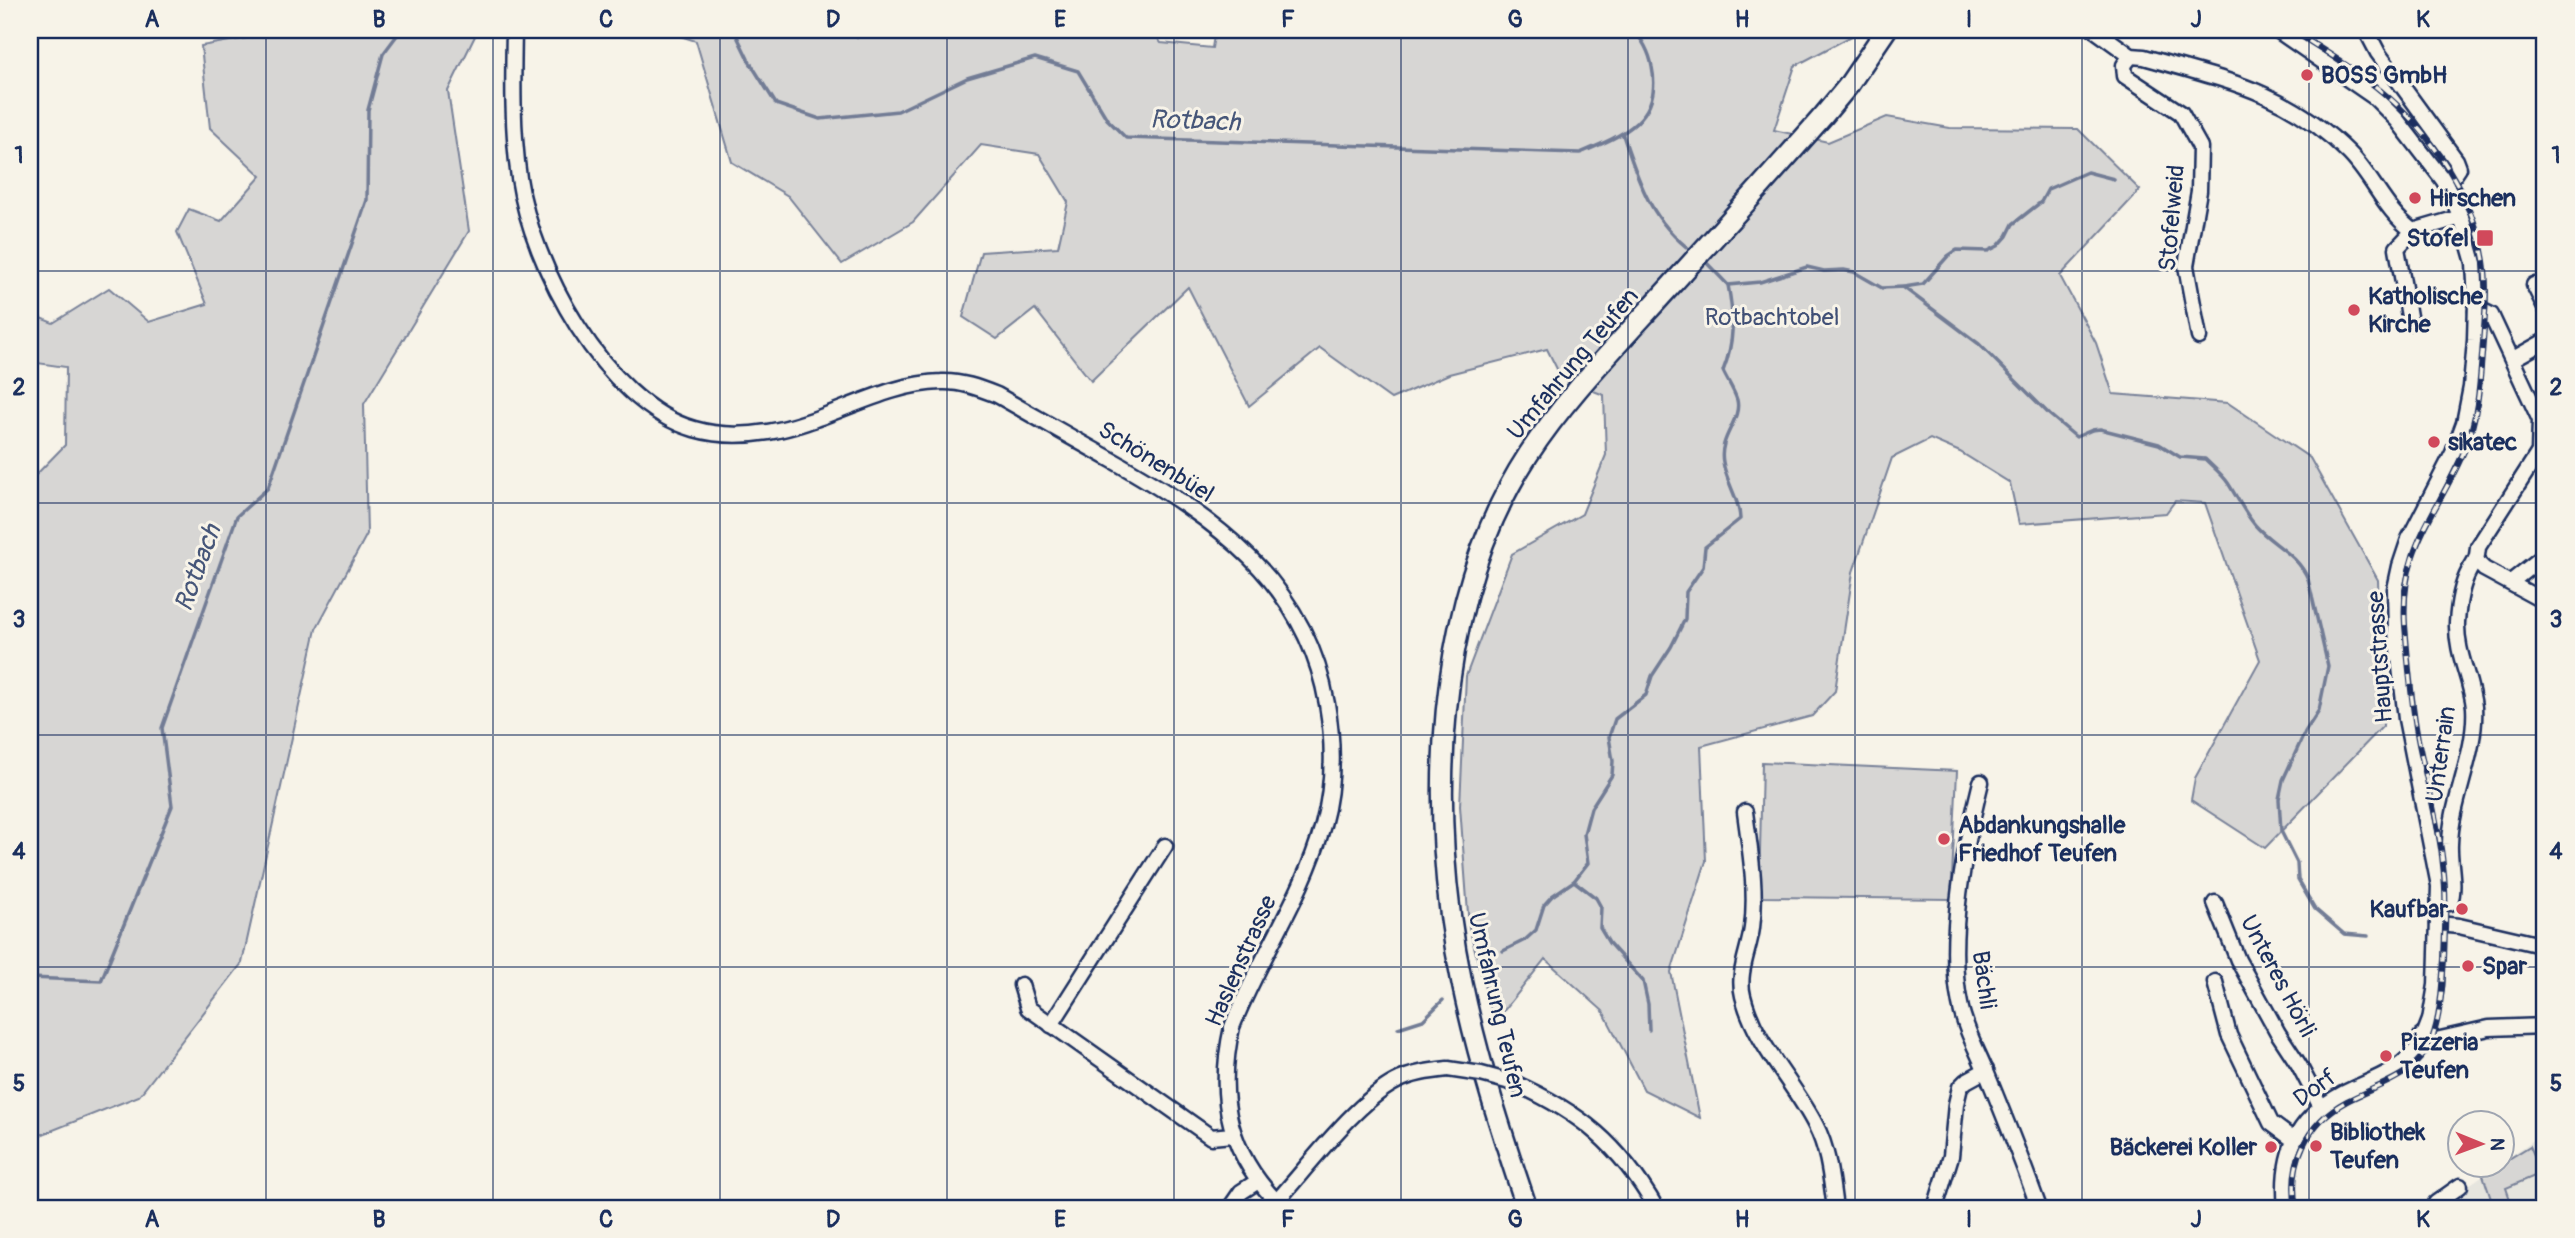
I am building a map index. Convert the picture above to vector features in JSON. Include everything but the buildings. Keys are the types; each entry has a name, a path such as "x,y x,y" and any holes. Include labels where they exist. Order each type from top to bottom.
{"main road":[{"name":"Umfahrung Teufen","path":"1527,1208 1488,1087 1461,981 1449,899 1443,814 1449,698 1462,617 1470,586 1489,530 1507,491 1527,458 1584,382 1848,86 1886,30"}],"street":[{"name":"Schönenbüel","path":"514,30 513,90 519,179 528,218 554,285 571,317 618,379 641,399 667,417 692,429 719,434 751,434 773,431 905,388 940,382 966,384 997,395 1161,488 1203,517 1256,562 1279,590 1303,629 1323,679 1331,727 1330,787 1323,824 1301,885"},
{"path":"2095,30 2132,56 2244,85 2303,114 2350,154 2398,220 2413,231"},
{"name":"Hauptstrasse","path":"2277,30 2382,104 2417,144 2444,181 2461,217 2474,263 2476,311 2471,387 2464,423 2453,453 2409,539 2395,589 2396,632 2406,719 2436,865 2439,904 2436,985 2430,1020 2422,1041"},
{"path":"2366,30 2378,53 2456,160 2459,168 2444,181"},
{"name":"Stofelweid","path":"2132,56 2124,65 2125,76 2181,113 2200,147 2199,191 2186,266 2199,337"},
{"path":"2410,322 2397,248 2413,231 2461,217"},
{"path":"2534,285 2545,307"},
{"name":"Unterrain","path":"2439,904 2450,903 2453,895 2450,843 2473,726 2474,705 2459,654 2457,623 2461,593 2470,569 2477,562 2478,547 2539,452 2540,420 2513,359 2491,315 2476,311"},
{"path":"2513,359 2545,341"},
{"path":"2511,582 2545,555"},
{"path":"2477,562 2484,569 2545,602"},
{"name":"Bächli","path":"1981,782 1970,826 1954,958 1960,1006 2039,1208"},
{"path":"1745,812 1754,885 1752,929 1745,954 1742,993 1749,1015 1767,1048 1817,1126 1826,1153 1835,1208"},
{"path":"1051,1025 1165,846"},
{"name":"Haslenstrasse","path":"1280,1205 1258,1181 1232,1135 1225,1088 1232,1027 1301,885"},
{"name":"Unteres Hörli","path":"2215,903 2238,960 2321,1107"},
{"path":"2438,924 2459,926 2545,946"},
{"path":"2215,982 2229,1035 2271,1123 2294,1140"},
{"path":"1021,985 1028,1008 1051,1025 1211,1136 1232,1135"},
{"path":"2422,1041 2489,1028 2545,1026"},
{"name":"Dorf","path":"2286,1208 2285,1168 2294,1140 2304,1124 2321,1107 2399,1067 2422,1041"},
{"path":"1280,1205 1372,1098 1393,1083 1409,1076 1448,1069 1514,1083 1543,1096 1592,1127 1625,1161 1656,1208"},
{"path":"1935,1208 1951,1156 1960,1087 1986,1070"},
{"path":"1230,1208 1241,1192 1258,1181"},
{"path":"2434,1208 2436,1203 2460,1186"}],"shaded area":[{"path":"2545,1132 2545,1208 2466,1208 2459,1192 2479,1178 2516,1178 2516,1152"}],"green space":[{"path":"278,30 478,30 448,91 469,231 364,404 367,534 316,629 242,963 139,1096 33,1138 30,1145 30,481 65,445 66,367 30,362 30,314 53,323 109,288 149,322 207,304 177,232 189,209 221,221 261,176 210,128 201,46 276,33"},
{"name":"Rotbachtobel","path":"661,30 849,30 857,38 864,30 1152,30 1161,43 1212,48 1215,30 1863,30 1795,66 1774,130 1828,142 1887,117 1950,128 2078,129 2140,190 2060,276 2096,343 2113,394 2228,403 2310,458 2378,580 2383,726 2265,848 2191,800 2195,778 2260,660 2205,503 2175,501 2166,513 2019,524 2010,483 1960,452 1930,439 1892,458 1853,572 1835,691 1812,716 1701,746 1706,861 1671,972 1700,1118 1644,1090 1603,1011 1545,959 1494,1023 1469,927 1460,806 1466,676 1512,554 1582,514 1606,455 1604,395 1562,379 1547,349 1449,374 1391,399 1320,348 1249,406 1188,287 1091,381 1035,309 997,339 963,317 981,252 1058,247 1068,202 1039,154 981,145 913,222 842,264 788,196 732,162 696,41"},
{"path":"1762,762 1957,771 1951,899 1759,897"},
{"path":"2530,1146 2542,1173 2506,1188 2513,1208 2494,1208 2484,1178 2516,1178 2516,1155"}],"waterway":[{"name":"Rotbach","path":"30,978 101,981 172,806 162,728 237,516 268,488 367,200 368,110 383,54 401,30"},
{"name":"Rotbach","path":"734,30 749,61 776,104 820,119 898,111 967,78 1035,58 1078,71 1107,119 1126,138 1580,153 1610,140 1636,124 1651,100 1654,85 1651,62 1642,41 1632,30"},
{"path":"1623,135 1648,200 1667,227 1693,252"},
{"path":"1904,287 1923,284 1948,256 1957,250 1988,251 1998,246 2013,224 2041,202 2048,189 2087,172 2114,179"},
{"path":"1702,258 1728,285 1760,282 1807,267 1824,271 1854,272 1882,288 1903,287 1979,344 2050,415 2076,437 2100,429 2159,444 2180,457 2205,459 2220,474 2255,525 2297,562 2308,579 2328,666 2319,710 2305,732 2283,780 2279,799 2281,831 2297,863 2298,880 2315,909 2344,934 2368,936"},
{"path":"1649,1030 1648,1004 1643,981 1609,943 1600,928 1601,907 1596,898 1574,881 1588,863 1584,834 1591,808 1612,775 1609,737 1615,719 1646,695 1652,676 1685,619 1686,592 1703,567 1705,547 1740,519 1722,453 1738,407 1736,396 1723,371 1730,349 1732,328 1728,285"},
{"path":"1503,951 1525,940 1536,930 1544,905 1574,881"},
{"path":"1398,1028 1423,1020 1443,1000"}],"railway":[{"path":"2292,30 2381,91 2417,126 2433,146 2448,167 2471,213 2484,261 2486,291 2480,383 2470,436 2414,552 2405,597 2413,710 2439,833 2444,877 2444,959 2437,1020 2425,1052 2407,1071 2333,1110 2311,1133 2298,1160 2294,1191 2296,1208"}],"place":[{"name":"BOSS GmbH","path":"2307,75"},
{"name":"Hirschen","path":"2415,198"},
{"name":"Stofel","path":"2485,238"},
{"name":"Katholische Kirche","path":"2354,310"},
{"name":"sikatec","path":"2434,442"},
{"name":"Abdankungshalle Friedhof Teufen","path":"1944,839"},
{"name":"Kaufbar","path":"2462,909"},
{"name":"Spar","path":"2468,966"},
{"name":"Pizzeria Teufen","path":"2386,1056"},
{"name":"Bibliothek Teufen","path":"2316,1146"},
{"name":"Bäckerei Koller","path":"2271,1147"}]}
